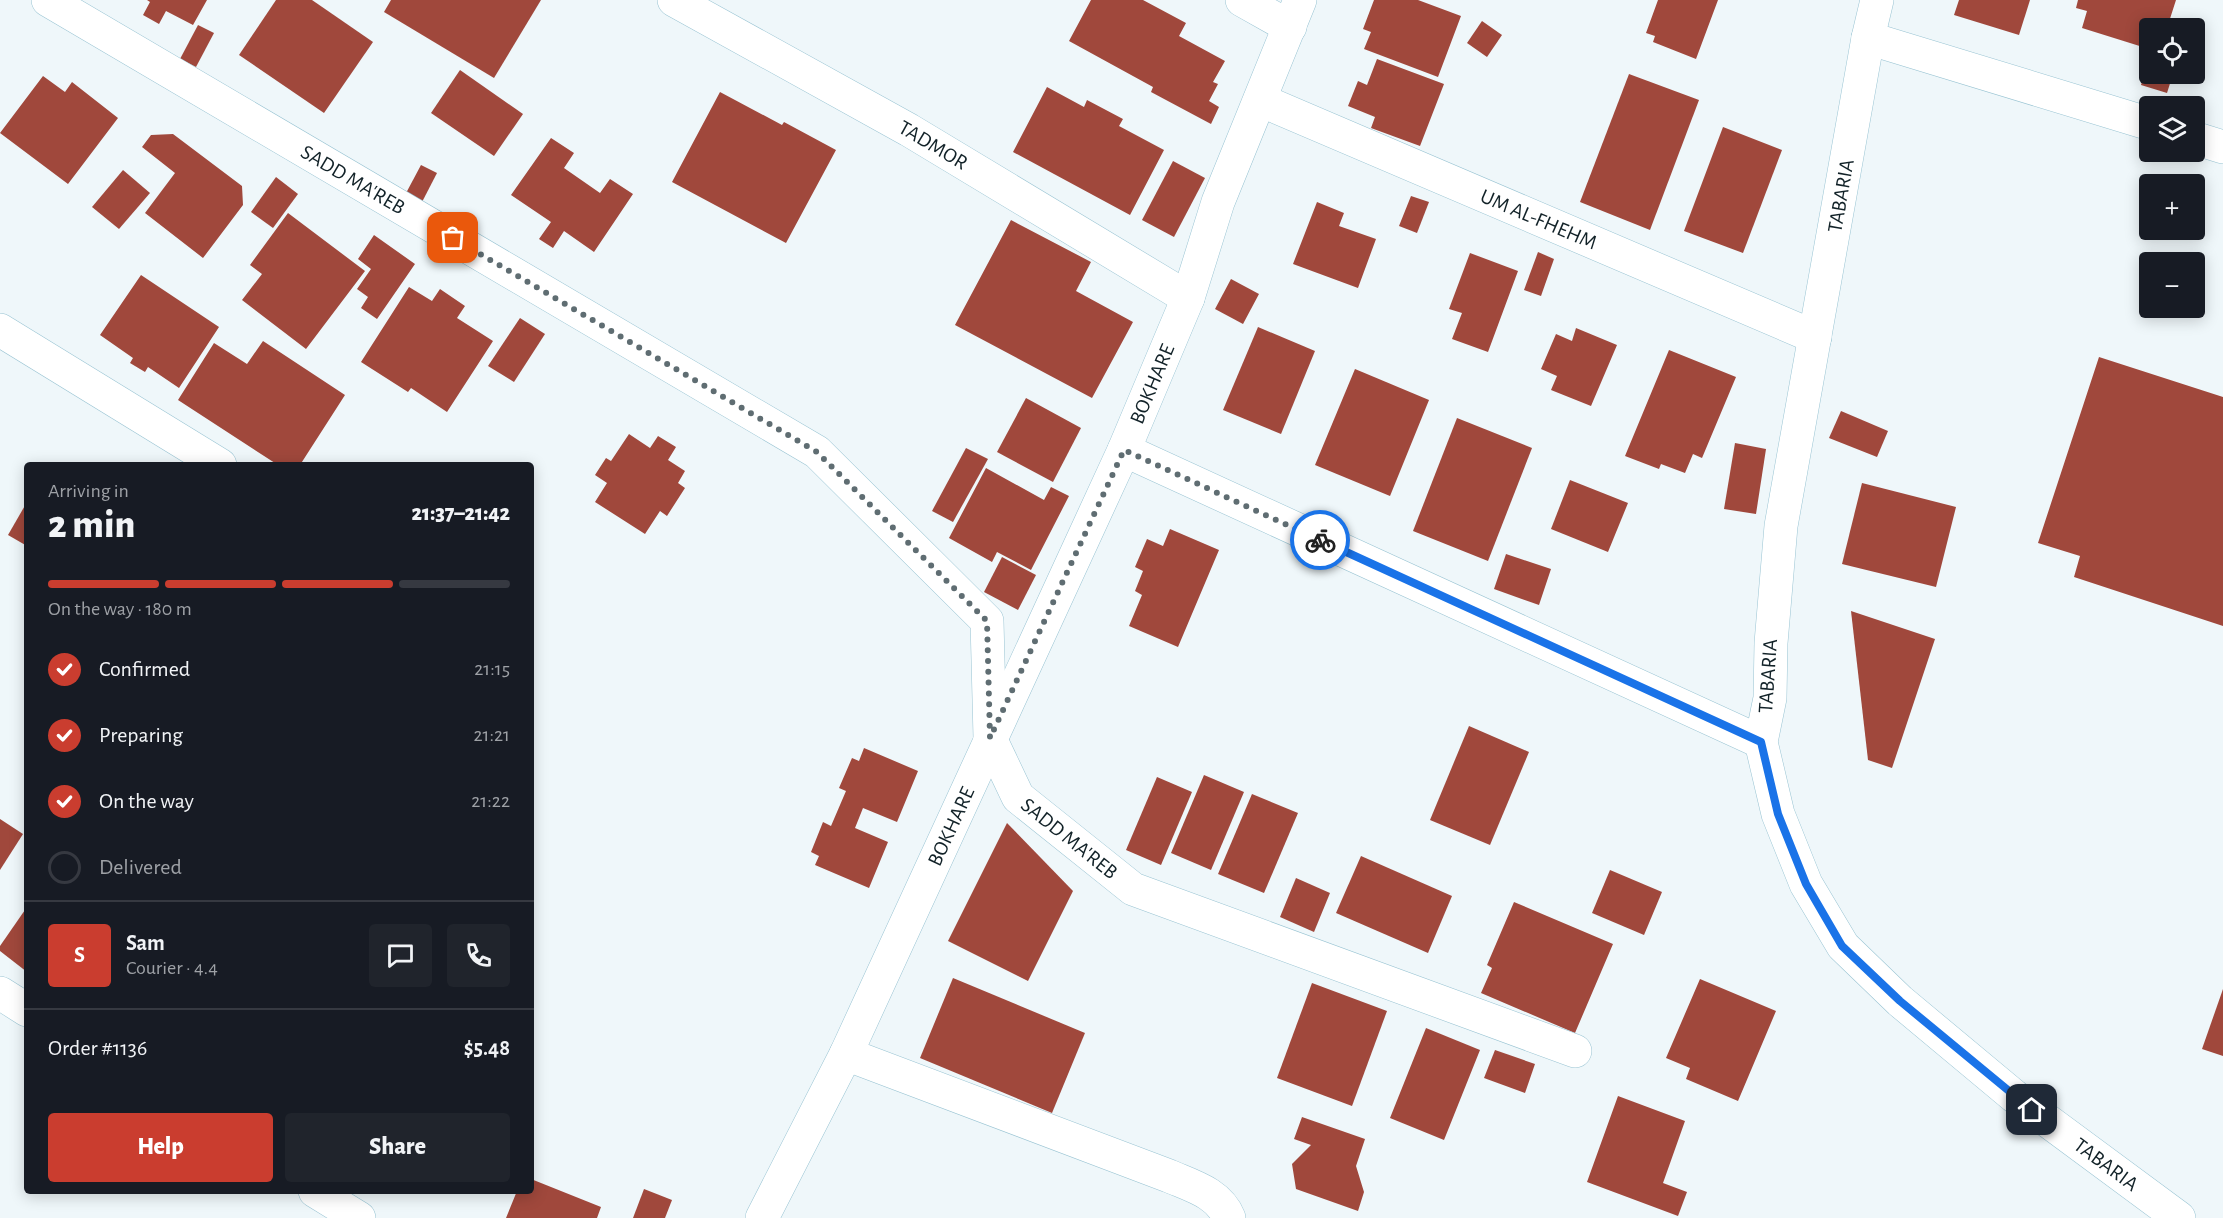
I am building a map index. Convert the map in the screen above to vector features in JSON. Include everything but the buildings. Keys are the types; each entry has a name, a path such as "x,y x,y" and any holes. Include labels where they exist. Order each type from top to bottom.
{"street":[{"name":"SADD MA'REB","path":"48,0 817,452 987,621 990,738 1018,797 1133,889 1575,1051"},
{"name":"TADMOR","path":"674,0 909,130 1188,298"},
{"path":"1242,0 1295,13"},
{"name":"TABARIA","path":"1877,0 1868,38 1781,526 1771,643 1770,698 1761,742 1778,814 1806,884 1842,946 1900,1001 2014,1096 2179,1218"},
{"name":"BOKHARE","path":"762,1218 846,1054 1124,450 1188,298 1218,202 1295,13"},
{"path":"1868,38 2139,121"},
{"name":"UM AL-FHEHM","path":"1260,100 1815,337"},
{"path":"2205,141 2223,147"},
{"path":"0,330 215,462"},
{"path":"1124,450 1761,742"},
{"path":"0,993 24,1008"},
{"path":"846,1054 1169,1176 1213,1196 1226,1210 1229,1218"},
{"path":"320,1194 359,1218"}],"way so far":[{"path":"453,238 817,452 987,621 990,738 1124,450 1320,540"}],"route":[{"path":"1320,540 1761,742 1778,814 1806,884 1842,946 1900,1001 2032,1110"}]}
